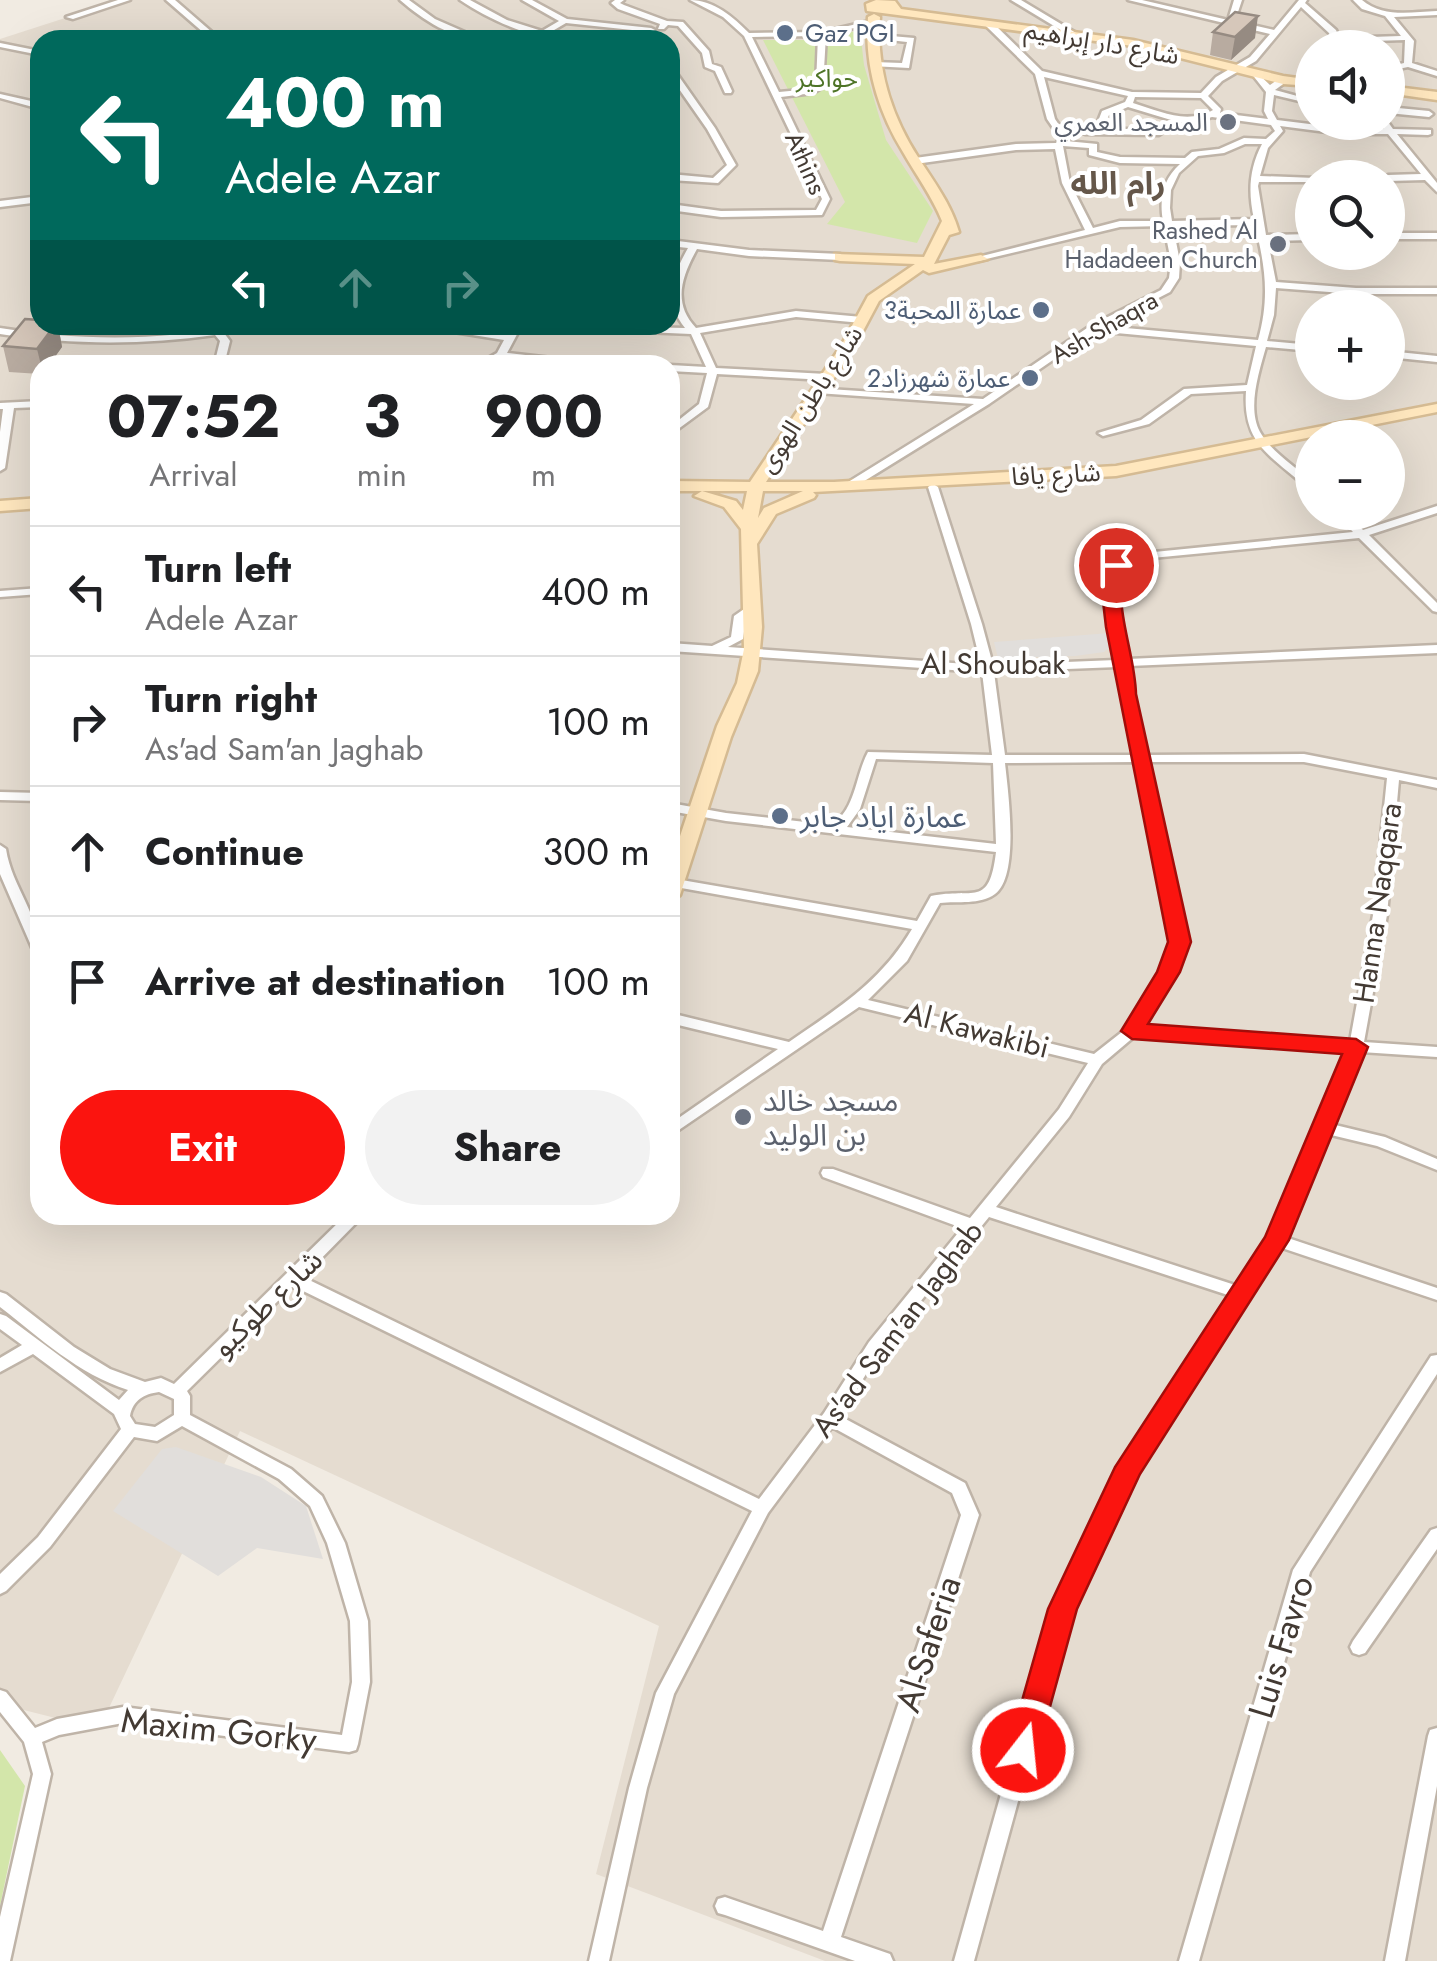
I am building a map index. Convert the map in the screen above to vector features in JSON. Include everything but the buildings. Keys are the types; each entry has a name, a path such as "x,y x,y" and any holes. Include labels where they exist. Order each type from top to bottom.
{"main road":[{"name":"شارع دار إبراهيم","path":"882,11 1133,42 1238,69 1254,66 1282,80 1295,81"},
{"path":"882,11 874,64 906,148 938,194 952,233 941,253 924,268"},
{"path":"1224,66 1254,66"},
{"path":"1405,92 1437,96"},
{"path":"840,257 903,258 941,253 981,259"},
{"path":"840,257 904,261 924,268 981,259"},
{"path":"903,258 924,268"},
{"name":"شارع باطن الهوى","path":"753,492 766,463 872,304 924,268"},
{"name":"شارع يافا","path":"680,493 815,493 1146,474 1437,411"},
{"name":"شارع يافا","path":"1401,420 1437,411"},
{"name":"شارع يافا","path":"753,492 1116,471 1295,443"},
{"path":"697,491 766,463 782,478 848,486"},
{"name":"شارع يافا","path":"680,488 697,491"},
{"path":"697,491 730,504 750,529"},
{"path":"680,861 746,677 753,492"},
{"path":"749,552 763,517 785,502 815,493"},
{"path":"0,502 30,500"},
{"path":"723,736 748,652"}],"street":[{"path":"70,17 126,0"},
{"path":"170,0 205,30"},
{"path":"404,0 432,21 454,30"},
{"path":"464,0 504,22 533,30"},
{"path":"526,0 565,22 619,30"},
{"path":"620,0 615,2 622,7 680,24 706,53 708,65 718,69 728,91"},
{"name":"Athins","path":"680,208 721,214 819,213 826,199 747,35 726,15 694,0"},
{"path":"1015,0 1072,33"},
{"path":"1132,0 1277,33"},
{"path":"1190,14 1194,0"},
{"path":"1231,23 1238,0"},
{"path":"1357,0 1367,11 1437,13"},
{"path":"1295,471 1254,430 1250,388 1271,285 1254,210 1256,179 1258,162 1279,131 1268,112 1270,92 1254,66 1303,2 1327,30"},
{"path":"747,35 822,34 882,11 911,40 906,66 874,64"},
{"path":"1387,14 1408,38 1408,64"},
{"path":"1289,16 1319,20"},
{"path":"550,30 565,22"},
{"path":"657,30 666,22"},
{"path":"990,24 1041,78 1049,114 1063,136 1066,184 1089,230"},
{"path":"775,95 812,91 820,85 822,34"},
{"path":"0,45 30,51"},
{"path":"1405,65 1437,74"},
{"path":"1099,128 1105,113 1130,99 1203,96 1238,69"},
{"path":"1041,78 1130,99 1175,121 1197,122 1213,115 1218,109 1203,96"},
{"path":"1270,92 1282,80"},
{"path":"680,86 722,143 732,165 715,180 680,178"},
{"path":"1270,92 1295,98"},
{"path":"0,96 30,104"},
{"path":"1213,115 1295,122"},
{"path":"1405,115 1433,124"},
{"path":"1085,131 1099,128 1159,132 1175,121"},
{"path":"1405,126 1433,124"},
{"path":"1396,140 1432,183"},
{"path":"915,160 1061,144 1094,146 1092,153 1114,159 1186,161 1195,154 1221,151 1240,142 1268,142"},
{"name":"Ash-Shaqra","path":"848,486 985,402 1093,328 1170,288 1174,270 1165,189 1186,161"},
{"path":"1256,179 1295,178"},
{"path":"1405,180 1432,183"},
{"path":"0,204 30,201"},
{"path":"0,220 13,205"},
{"path":"981,259 1120,224 1257,222"},
{"path":"1405,236 1437,236"},
{"path":"1261,238 1295,238"},
{"path":"680,245 840,257"},
{"path":"680,270 694,247"},
{"path":"1271,285 1356,291 1437,290"},
{"path":"680,308 713,370 704,405 680,424"},
{"path":"680,330 796,314 862,320"},
{"path":"1093,328 1295,347"},
{"path":"0,331 11,339 203,335"},
{"path":"490,335 508,338"},
{"path":"502,355 510,335"},
{"path":"1405,356 1437,359"},
{"path":"680,368 985,402"},
{"path":"1103,433 1145,422 1188,392 1250,388"},
{"path":"0,468 4,406 30,405"},
{"path":"680,1123 857,1002 902,958 936,899 979,897 997,887 1005,865 999,759 988,669 933,487"},
{"path":"1361,534 1437,510"},
{"path":"1357,530 1437,609"},
{"name":"As'ad Sam'an Jaghab","path":"599,1961 638,1788 665,1693 762,1508 830,1418 876,1346 1064,1112 1097,1060 1132,1031 1168,972 1180,942 1126,694 1125,660 1110,584 1116,565 1128,557 1361,534"},
{"path":"0,594 30,592"},
{"path":"711,650 738,639 740,616 750,612 768,649 783,654"},
{"name":"Al Shoubak","path":"680,648 988,669 1437,649"},
{"path":"746,677 756,666 783,654"},
{"path":"831,830 853,816 863,771 872,755 999,759 1304,758 1437,784"},
{"name":"Hanna Naqqara","path":"964,1961 1062,1609 1129,1467 1276,1240 1356,1047 1380,916 1394,778"},
{"path":"0,796 30,797"},
{"path":"680,809 1003,849"},
{"path":"0,849 2,864 30,927"},
{"path":"680,887 920,926"},
{"name":"Al Kawakibi","path":"857,1002 1097,1060"},
{"path":"680,1020 789,1047"},
{"path":"1132,1031 1437,1052"},
{"path":"1322,1127 1380,1141 1437,1164"},
{"path":"828,1173 972,1226"},
{"path":"986,1210 1240,1293"},
{"name":"شارع طوكيو","path":"177,1391 346,1225"},
{"path":"1276,1240 1437,1294"},
{"path":"293,1278 762,1508"},
{"path":"0,1298 85,1364 144,1388 161,1386 177,1391 185,1403 182,1418 157,1434 130,1430"},
{"path":"0,1320 123,1412 130,1430"},
{"path":"0,1366 32,1346"},
{"name":"Luis Favro","path":"1190,1961 1302,1570 1437,1361"},
{"path":"123,1412 127,1401 144,1388"},
{"name":"Maxim Gorky","path":"32,1738 57,1727 122,1715 349,1744 361,1682 360,1621 336,1544 316,1502 285,1474 182,1418"},
{"name":"Al-Saferia","path":"830,1418 960,1488 970,1515 830,1940"},
{"path":"0,1586 44,1542 130,1430"},
{"path":"1359,1647 1437,1534"},
{"path":"0,1698 32,1738 42,1774 0,1961"},
{"path":"1395,1961 1437,1736"},
{"path":"725,1906 883,1961"}],"shaded area":[{"path":"121,0 1437,0 1437,1961 825,1961 596,1874 659,1626 240,1431 99,1729 0,1704 0,39"},
{"path":"1110,633 1110,646 1104,652 1075,656 998,658 994,642"},
{"path":"176,1447 261,1477 306,1506 323,1559 257,1548 218,1576 113,1511 162,1449"}],"green space":[{"name":"حواكير","path":"860,30 864,65 886,140 933,211 917,243 827,224 845,202 763,40 815,40"},
{"path":"0,1750 25,1786 0,1906"}],"place":[{"name":"Gaz PGI","path":"785,33"},
{"name":"المسجد العمري","path":"1228,122"},
{"name":"Rashed Al Hadadeen Church","path":"1278,244"},
{"name":"عمارة المحبة3","path":"1041,310"},
{"name":"عمارة شهرزاد2","path":"1030,378"},
{"name":"عمارة اياد جابر","path":"780,816"},
{"name":"مسجد خالد بن الوليد","path":"743,1117"}],"district":[{"name":"رام الله","path":"1118,183"}],"route":[{"path":"1023,1750 1062,1609 1129,1467 1276,1240 1356,1047 1132,1031 1168,972 1180,942 1126,694 1125,660 1110,584 1116,565"}]}
